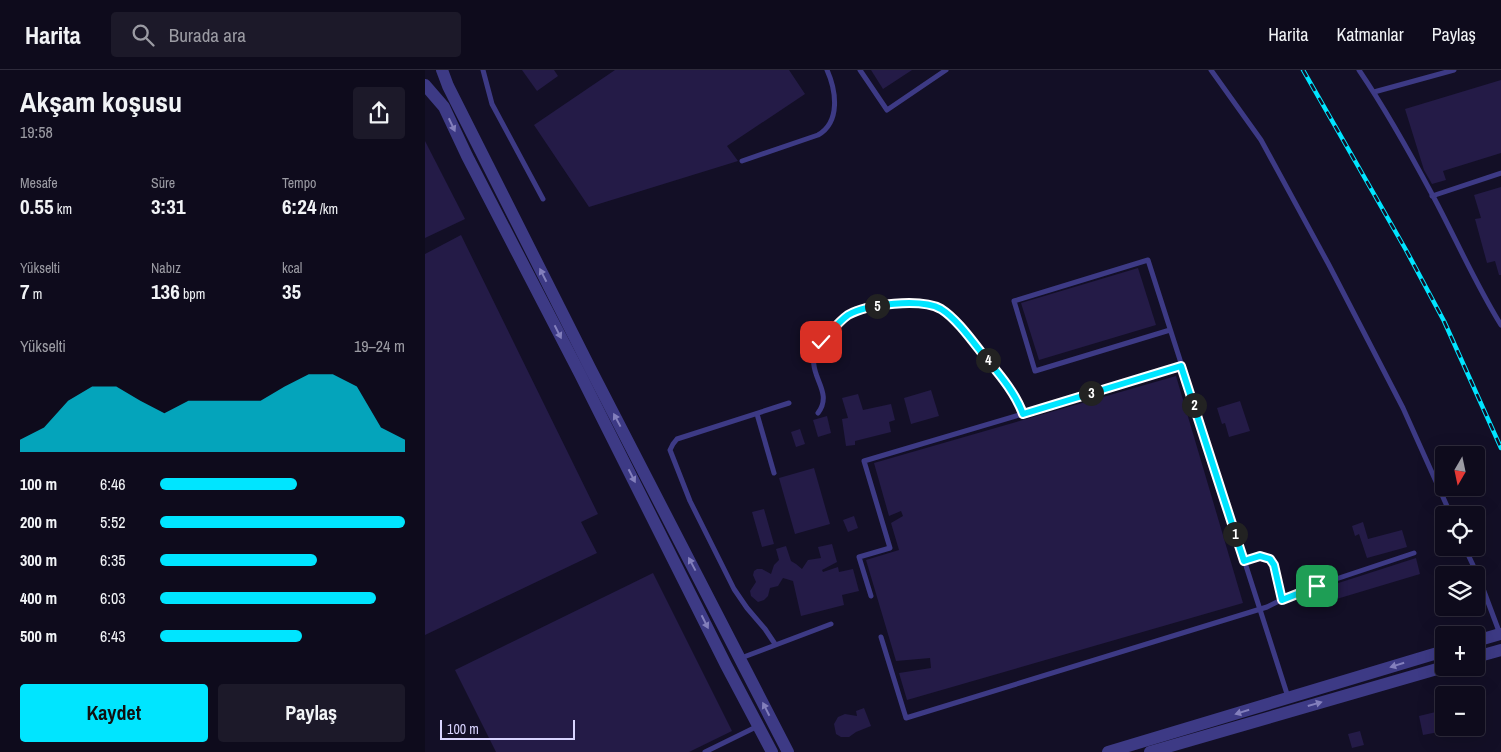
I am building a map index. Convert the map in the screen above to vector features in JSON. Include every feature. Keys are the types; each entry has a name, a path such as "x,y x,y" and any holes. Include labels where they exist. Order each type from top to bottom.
{"street":[{"path":"442,70 726,665 772,752"},
{"path":"425,85 444,107 467,156 741,658 788,752"},
{"path":"1485,639 1500,635"},
{"path":"1485,654 1501,650"},
{"path":"1154,748 1288,698 1435,654"},
{"path":"726,665 741,658"},
{"path":"1108,752 1154,748 1435,670"}],"lane":[{"path":"483,70 492,104 543,199"},
{"path":"742,161 818,135 828,127 833,119 834,103 833,86 827,70"},
{"path":"859,70 887,110 946,70"},
{"path":"1211,70 1261,140 1329,265 1403,408 1447,506"},
{"path":"1359,70 1374,92 1433,196 1482,295 1501,325"},
{"path":"1374,92 1454,70"},
{"path":"1433,196 1501,173"},
{"path":"1169,330 1035,371 1014,301 1148,260 1288,698"},
{"path":"818,413 823,405 823,395 813,369 813,364 816,349 821,342 842,320 859,310 874,306 914,302 936,307 954,320 989,361 1017,400 1023,414"},
{"path":"871,596 859,557 890,548 864,461 1181,366"},
{"path":"775,644 734,589 690,501 670,450 677,439 789,403"},
{"path":"757,414 774,473"},
{"path":"881,637 906,718 1259,609 1330,581 1414,553"},
{"path":"1244,561 1260,556 1270,559 1274,565 1282,600"},
{"path":"1469,556 1500,635"},
{"path":"741,658 831,624"},
{"path":"705,752 758,726"}],"building":[{"path":"522,70 554,70 558,76 537,91"},
{"path":"615,70 789,70 805,94 727,146 738,161 589,207 534,125"},
{"path":"871,70 912,70 883,89"},
{"path":"1501,80 1501,153 1443,171 1446,180 1432,184 1424,170 1405,109"},
{"path":"425,141 465,219 425,238"},
{"path":"1501,187 1501,275 1499,275 1495,261 1487,263 1475,219 1481,218 1474,195"},
{"path":"461,235 598,514 581,522 597,553 425,635 425,254"},
{"path":"1138,268 1156,325 1039,360 1021,303"},
{"path":"1176,376 1243,603 907,700 899,673 931,668 930,658 896,661 866,560 899,550 891,523 903,516 901,511 889,516 874,463"},
{"path":"931,390 939,416 911,424 904,398"},
{"path":"858,394 863,410 891,404 895,420 889,422 891,432 855,441 855,445 846,446 842,419 848,418 842,398"},
{"path":"1240,401 1250,431 1229,437 1225,423 1222,424 1217,408"},
{"path":"827,416 831,433 818,437 813,420"},
{"path":"800,429 805,444 796,447 791,432"},
{"path":"814,468 830,524 795,534 779,478"},
{"path":"764,509 774,544 762,547 752,512"},
{"path":"854,516 858,528 848,532 843,520"},
{"path":"1363,522 1368,539 1402,530 1407,547 1367,558 1359,534 1355,536 1352,526"},
{"path":"832,544 837,562 822,570 823,572 838,567 839,572 853,569 859,591 842,595 844,605 801,616 793,581 783,578 778,586 770,588 768,596 764,600 758,602 751,596 750,591 756,582 753,575 754,571 762,569 771,574 774,565 779,560 776,549 786,546 791,561 802,569 808,560 821,558 818,547"},
{"path":"1416,558 1420,574 1330,601 1326,587"},
{"path":"653,573 732,731 689,752 496,752 455,670"},
{"path":"864,708 871,726 849,737 841,737 836,734 834,724 838,717 845,714 857,716 856,711"},
{"path":"1435,712 1435,733 1423,735 1419,716"},
{"path":"1360,731 1364,745 1352,748 1348,734"}],"railway":[{"path":"1303,70 1406,250 1444,321 1501,448"}],"route":[{"path":"821,342 842,320 859,310 874,306 914,302 929,304 942,310 954,320 989,361 1017,400 1023,414 1181,366 1244,561 1260,556 1270,559 1274,565 1282,600 1317,586"}]}
